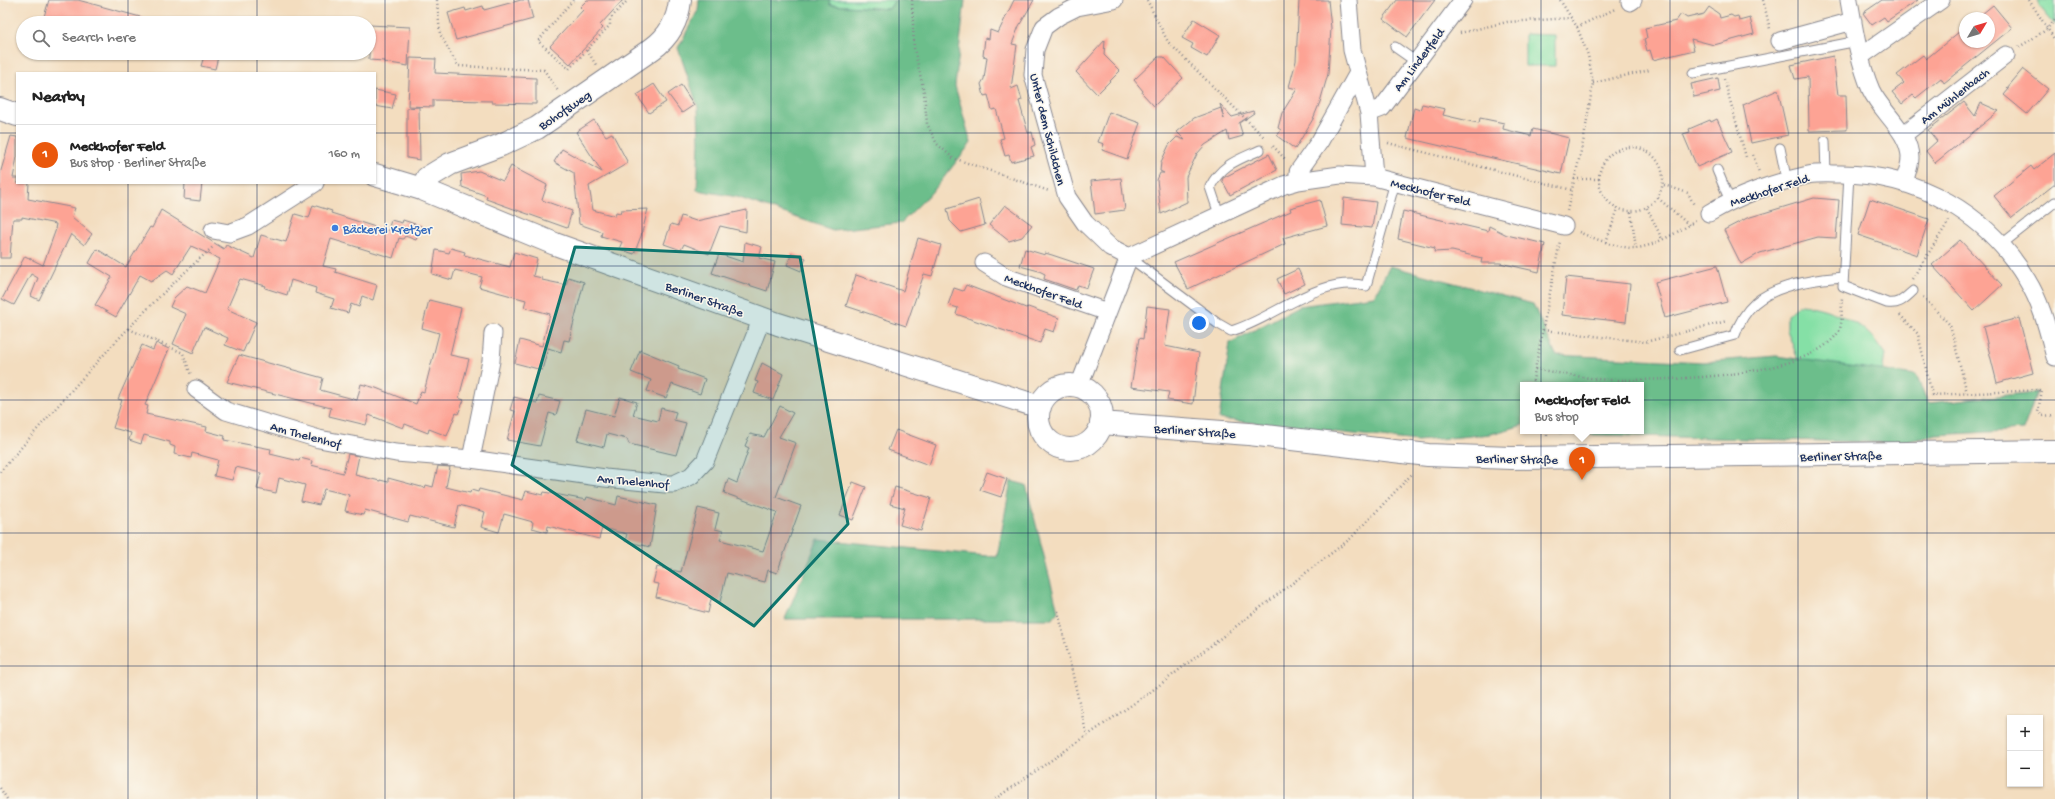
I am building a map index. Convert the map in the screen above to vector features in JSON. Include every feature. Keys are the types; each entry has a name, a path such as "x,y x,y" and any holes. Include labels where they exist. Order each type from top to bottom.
{"main road":[{"name":"Bohofsweg","path":"422,189 427,178 450,164 521,136 569,106 652,49 665,38 675,20 680,0"},
{"path":"0,109 16,115"},
{"name":"Berliner Straße","path":"376,175 422,189 555,244 762,318 1040,407"},
{"path":"1069,385 1079,386 1088,390 1097,400 1102,413 1102,423 1098,433 1090,441 1076,448 1059,446 1050,441 1043,432 1039,422 1040,407 1049,393 1058,387 1069,385"},
{"name":"Berliner Straße","path":"1102,423 1249,434 1428,455 1556,459 2055,451"}],"street":[{"name":"Unter dem Schildchen","path":"1114,0 1078,7 1059,16 1044,27 1035,50 1033,75 1066,197 1085,223 1110,247 1128,257"},
{"path":"1348,0 1352,50 1369,113 1374,177"},
{"name":"Am Lindenfeld","path":"1369,113 1382,108 1463,0"},
{"path":"1849,0 1871,90 1903,135 1910,159 1904,182"},
{"path":"1860,48 1941,0"},
{"path":"1776,38 1853,21"},
{"name":"Am Mühlenbach","path":"1903,135 2006,55"},
{"path":"1298,176 1320,141 1358,73"},
{"name":"Meckhofer Feld","path":"1705,215 1730,201 1808,175 1865,175 1904,182 1958,207 2002,244 2048,306 2055,357"},
{"name":"Meckhofer Feld","path":"1128,257 1284,185 1298,176 1374,177 1564,226"},
{"path":"221,231 248,226 313,184"},
{"path":"1079,386 1128,257"},
{"name":"Meckhofer Feld","path":"984,263 1006,277 1107,312"},
{"name":"Am Thelenhof","path":"196,389 226,411 319,439 396,453 471,459 605,478 674,484 691,476 705,462 762,318"},
{"path":"471,459 491,361 493,333"}],"lane":[{"path":"1395,47 1415,62"},
{"path":"1693,73 1860,48"},
{"path":"1825,141 1826,174"},
{"path":"1780,148 1787,182"},
{"path":"1219,214 1210,186 1217,174 1224,167 1260,150"},
{"path":"1717,170 1730,201"},
{"path":"1843,281 1850,174"},
{"path":"1128,257 1217,323 1231,331 1244,328 1289,303 1334,286 1356,283 1366,286 1395,182"},
{"path":"2002,244 2055,202"},
{"path":"1680,350 1735,335 1740,322 1754,304 1771,294 1793,285 1824,278 1843,281 1887,303 1895,304 1901,302 1916,292"}],"path":[{"path":"437,0 440,34 458,66 544,70 569,106"},
{"path":"573,0 538,41 569,69 610,25 610,19 628,0"},
{"path":"912,0 914,48 924,92 927,124 938,144 954,158 1066,197"},
{"path":"1147,0 1168,42 1267,140"},
{"path":"1533,382 1564,226 1584,138 1593,84 1588,55 1577,27 1560,0"},
{"path":"1763,0 1776,38"},
{"path":"2028,0 2046,30 2055,40"},
{"path":"1577,27 1631,1"},
{"path":"1433,39 1507,22 1571,18"},
{"path":"2006,55 2046,30 2055,20"},
{"path":"587,50 599,70"},
{"path":"1721,68 1746,157"},
{"path":"1593,84 1650,70"},
{"path":"1371,138 1572,190"},
{"path":"1272,145 1298,176"},
{"path":"1629,147 1648,151 1655,157 1661,166 1664,185 1658,198 1647,208 1631,212 1618,209 1604,197 1599,179 1604,161 1619,149 1629,147"},
{"path":"1574,179 1599,179"},
{"path":"1564,226 1597,240 1636,248 1662,239 1705,215 1688,194 1664,185"},
{"path":"1658,198 1689,225"},
{"path":"1910,282 1958,207"},
{"path":"1647,208 1662,239"},
{"path":"1606,242 1618,209"},
{"path":"1631,212 1636,248"},
{"path":"0,472 140,315 221,231"},
{"path":"1535,369 1612,380 1715,376 1781,365 1824,347 1834,338 1840,329 1843,281"},
{"path":"1916,292 1950,325 1967,393"},
{"path":"1895,304 1897,312 1918,334 1932,395 2042,390 2038,412 2042,416 2055,415"},
{"path":"1543,330 1645,342 1731,320 1740,322"},
{"path":"129,329 183,353 196,389"},
{"path":"995,799 1149,693 1350,539 1419,467 1428,455"},
{"path":"1058,611 1087,736"},
{"path":"0,788 7,799"}],"highlighted area":[{"path":"575,247 800,257 848,524 754,626 512,465"}],"green space":[{"path":"699,0 829,0 830,5 889,9 895,0 965,0 955,86 971,143 934,190 901,223 833,230 737,197 697,190 699,142 698,107 678,48 698,10"},
{"path":"829,0 895,0 889,9 830,5"},
{"path":"2037,0 2055,0 2055,25 2040,7"},
{"path":"1525,34 1555,35 1555,66 1525,66"},
{"path":"1390,266 1533,304 1556,355 1704,362 1776,356 1916,375 1928,403 2037,392 2023,430 1936,435 1900,443 1562,434 1644,434 1644,382 1520,382 1520,426 1491,434 1417,441 1219,419 1230,343 1299,306 1374,296"},
{"path":"1798,305 1816,307 1834,313 1852,321 1867,332 1885,354 1881,381 1805,378 1787,330 1787,315"},
{"path":"1011,481 1026,485 1058,611 1053,619 785,619 818,539 997,557"}],"building":[{"path":"49,0 78,0 137,16 44,16"},
{"path":"521,0 528,0 533,19 456,40 448,13 465,8 466,11 483,6 484,10"},
{"path":"587,0 623,0 600,25 603,28 570,64 550,46 583,10 580,7"},
{"path":"1014,0 1034,0 1019,26 1012,44 1017,45 1011,89 1018,86 1022,100 1019,101 1028,133 1032,132 1035,145 1031,147 1034,156 1011,162 1009,155 1005,156 1000,139 1004,138 996,109 992,110 988,95 984,96 981,84 984,79 987,57 983,56 985,38 989,39 990,30 998,33"},
{"path":"1299,0 1328,0 1331,28 1328,74 1320,102 1313,119 1295,149 1277,136 1281,130 1278,128 1282,113 1297,89 1289,87 1296,61"},
{"path":"1397,0 1435,0 1407,37 1383,19"},
{"path":"1882,0 1918,0 1887,21 1884,17 1872,25 1863,13"},
{"path":"1993,5 2012,28 1995,42 1995,12 1984,12"},
{"path":"1709,7 1719,14 1720,18 1731,15 1734,17 1738,16 1739,21 1750,18 1754,34 1714,45 1691,39 1694,50 1653,60 1650,50 1647,51 1644,39 1647,38 1645,28 1676,21 1681,14 1687,18 1704,14"},
{"path":"1194,19 1220,35 1207,57 1191,48 1193,44 1182,38"},
{"path":"376,25 410,27 408,66 384,61 369,60 376,60"},
{"path":"1959,32 1959,48 1987,48 1944,83 1941,78 1916,98 1913,95 1902,104 1892,92 1904,83 1897,75 1923,55 1926,59"},
{"path":"1105,40 1104,55 1120,71 1097,94 1076,72"},
{"path":"1833,56 1838,95 1846,95 1847,130 1809,131 1808,77 1795,79 1791,65"},
{"path":"1158,57 1164,57 1183,78 1154,106 1142,93 1143,91 1134,80"},
{"path":"410,58 436,59 435,73 536,78 536,104 492,103 492,101 433,100 433,107 408,106"},
{"path":"203,60 217,60 215,69 201,66"},
{"path":"2023,69 2048,89 2027,114 2004,95 2009,89 2007,88"},
{"path":"1718,78 1720,91 1694,97 1691,84"},
{"path":"654,84 666,102 649,113 637,95"},
{"path":"681,85 694,105 682,113 668,94"},
{"path":"376,90 396,94 392,109 376,106"},
{"path":"1778,90 1788,135 1751,143 1743,105"},
{"path":"1964,102 1975,116 1981,103 1999,111 1935,163 1926,151 1937,141 1928,130"},
{"path":"1220,104 1232,117 1253,111 1254,113 1239,123 1243,136 1229,140 1227,131 1205,145 1197,154 1186,177 1187,202 1161,214 1157,180 1160,173 1164,173 1160,171 1161,162 1169,145 1177,137 1185,140 1177,132 1194,118 1221,108 1224,119"},
{"path":"1422,104 1445,109 1443,115 1473,122 1479,123 1480,118 1504,123 1503,129 1531,136 1533,129 1569,138 1561,174 1407,138 1414,108 1420,110"},
{"path":"419,107 420,160 407,158 407,108"},
{"path":"1109,112 1140,123 1127,159 1102,150 1104,144 1098,142"},
{"path":"1717,119 1732,152 1697,167 1683,134 1690,132 1689,129 1710,120 1711,122"},
{"path":"594,120 606,136 612,133 628,163 589,186 593,210 615,216 616,212 620,213 621,210 648,209 641,236 634,254 619,249 622,242 601,236 602,232 579,224 574,173 554,162 562,149 602,172 576,132"},
{"path":"11,136 16,137 16,162 13,178 16,178 16,184 29,184 28,199 75,208 72,217 92,234 84,245 71,234 39,300 31,296 38,278 31,274 14,305 2,299 25,256 43,265 56,229 56,224 22,217 22,219 13,219 10,258 0,258 0,174"},
{"path":"2055,153 2055,184 2012,218 1994,196 2031,166 2034,170"},
{"path":"1269,154 1277,170 1230,195 1222,180 1223,178"},
{"path":"511,166 547,185 542,200 572,211 567,228 486,199 487,196 462,187 461,174 479,171 503,181"},
{"path":"1121,178 1125,210 1095,214 1091,181"},
{"path":"185,184 202,184 200,201 184,199"},
{"path":"1344,198 1376,202 1372,228 1342,225"},
{"path":"1814,198 1839,200 1836,238 1818,237 1760,253 1741,264 1724,230 1747,218"},
{"path":"979,199 985,225 961,232 950,221 947,209"},
{"path":"1870,199 1929,219 1917,255 1858,235"},
{"path":"1320,200 1327,226 1283,238 1285,244 1188,289 1174,262 1291,211 1290,208"},
{"path":"313,205 332,211 331,213 388,231 391,220 402,223 403,220 421,226 416,240 405,236 403,239 399,238 393,258 331,239 323,266 336,269 335,272 377,285 373,300 362,296 359,307 351,304 348,313 331,308 334,299 315,293 316,288 291,280 287,295 265,288 266,286 240,279 227,309 256,322 243,352 225,345 228,338 204,327 193,353 173,344 186,314 170,307 174,298 187,286 205,293 220,259 191,246 173,274 167,270 151,281 140,275 116,317 95,305 112,277 89,263 97,249 126,267 150,227 152,228 161,210 224,249 226,245 254,258 261,235 286,242 295,214 309,218"},
{"path":"1005,205 1032,225 1022,237 1009,241 989,225"},
{"path":"747,210 746,232 720,226 709,254 684,244 681,250 664,244 671,224 678,226 681,216 696,221"},
{"path":"1403,211 1488,231 1489,226 1507,235 1545,244 1539,272 1500,263 1481,263 1482,258 1452,251 1434,252 1435,248 1398,239"},
{"path":"918,238 941,245 932,276 924,274 906,326 846,306 856,275 903,291"},
{"path":"1960,240 2002,285 1974,311 1932,265"},
{"path":"745,242 762,247 759,258 775,262 767,291 712,273 719,254 743,262"},
{"path":"451,248 465,252 464,255 510,267 514,252 537,259 533,276 542,278 542,280 566,285 568,277 584,282 569,341 564,340 561,352 548,348 542,370 515,363 520,340 542,346 550,314 524,307 526,300 479,287 482,277 455,270 452,280 432,274 436,250 449,253"},
{"path":"1025,249 1045,255 1045,253 1052,255 1094,269 1087,288 1078,285 1076,290 1044,279 1045,274 1039,271 1020,266"},
{"path":"792,253 806,258 801,271 787,265"},
{"path":"1717,266 1727,302 1665,318 1655,282"},
{"path":"1298,269 1305,284 1284,294 1277,279"},
{"path":"1566,277 1630,284 1626,322 1562,315"},
{"path":"966,285 1026,308 1028,307 1059,318 1054,332 1045,329 1040,343 956,314 958,308 948,305 954,288 963,291"},
{"path":"429,300 461,308 450,355 469,359 459,398 464,400 458,414 456,413 447,436 429,429 428,433 405,424 403,428 369,415 366,425 329,416 331,408 227,382 239,355 323,378 320,390 357,400 361,384 376,388 416,404 421,391 424,392 439,333 422,328"},
{"path":"1147,306 1170,309 1165,346 1199,353 1193,404 1167,400 1169,392 1131,387 1139,338 1143,339"},
{"path":"2019,318 2033,373 1997,383 1983,327"},
{"path":"156,343 169,349 145,405 148,406 146,414 207,427 206,431 225,436 224,440 271,449 270,454 299,461 300,458 312,461 311,465 343,473 348,454 359,456 355,475 380,481 388,482 388,478 425,488 426,485 433,487 438,466 450,467 446,487 470,493 471,490 478,492 479,489 523,500 526,491 543,495 544,492 586,500 587,497 616,505 618,496 657,505 650,547 625,541 627,534 602,528 599,539 548,526 547,532 532,528 533,522 504,514 499,532 481,527 485,512 459,505 454,527 410,516 408,522 365,510 363,515 345,511 349,495 324,489 319,505 301,501 305,485 279,478 276,493 257,489 261,473 236,467 232,480 214,476 218,460 192,453 191,458 174,454 175,447 170,445 170,442 144,435 141,444 129,440 131,433 113,428 122,400 118,399 142,345 153,350"},
{"path":"640,350 679,366 678,369 705,379 700,394 672,384 666,398 647,391 651,380 631,372"},
{"path":"762,363 783,374 773,400 754,393 758,382 755,381"},
{"path":"539,396 560,401 556,415 549,413 540,446 507,440 515,411 510,410 514,397 537,403"},
{"path":"620,397 637,402 633,415 658,421 661,408 676,412 674,420 686,423 676,455 629,444 627,439 607,434 604,447 577,440 586,409 614,416"},
{"path":"780,406 793,413 779,437 796,443 776,497 801,506 777,573 768,570 765,582 727,573 720,602 711,599 708,613 656,597 659,584 653,583 657,567 681,572 698,508 719,513 715,529 723,531 720,540 763,551 777,512 724,493 728,479 737,483 749,448 745,446 750,434 764,437"},
{"path":"896,430 936,445 929,465 888,450"},
{"path":"987,472 1007,479 1001,497 980,490"},
{"path":"853,482 866,487 853,520 840,515"},
{"path":"895,487 931,498 921,531 900,525 905,508 890,504"}],"place":[{"name":"Bäckerei Kretzer","path":"335,228"},
{"name":"Meckhofer Feld","path":"1582,480"}]}
